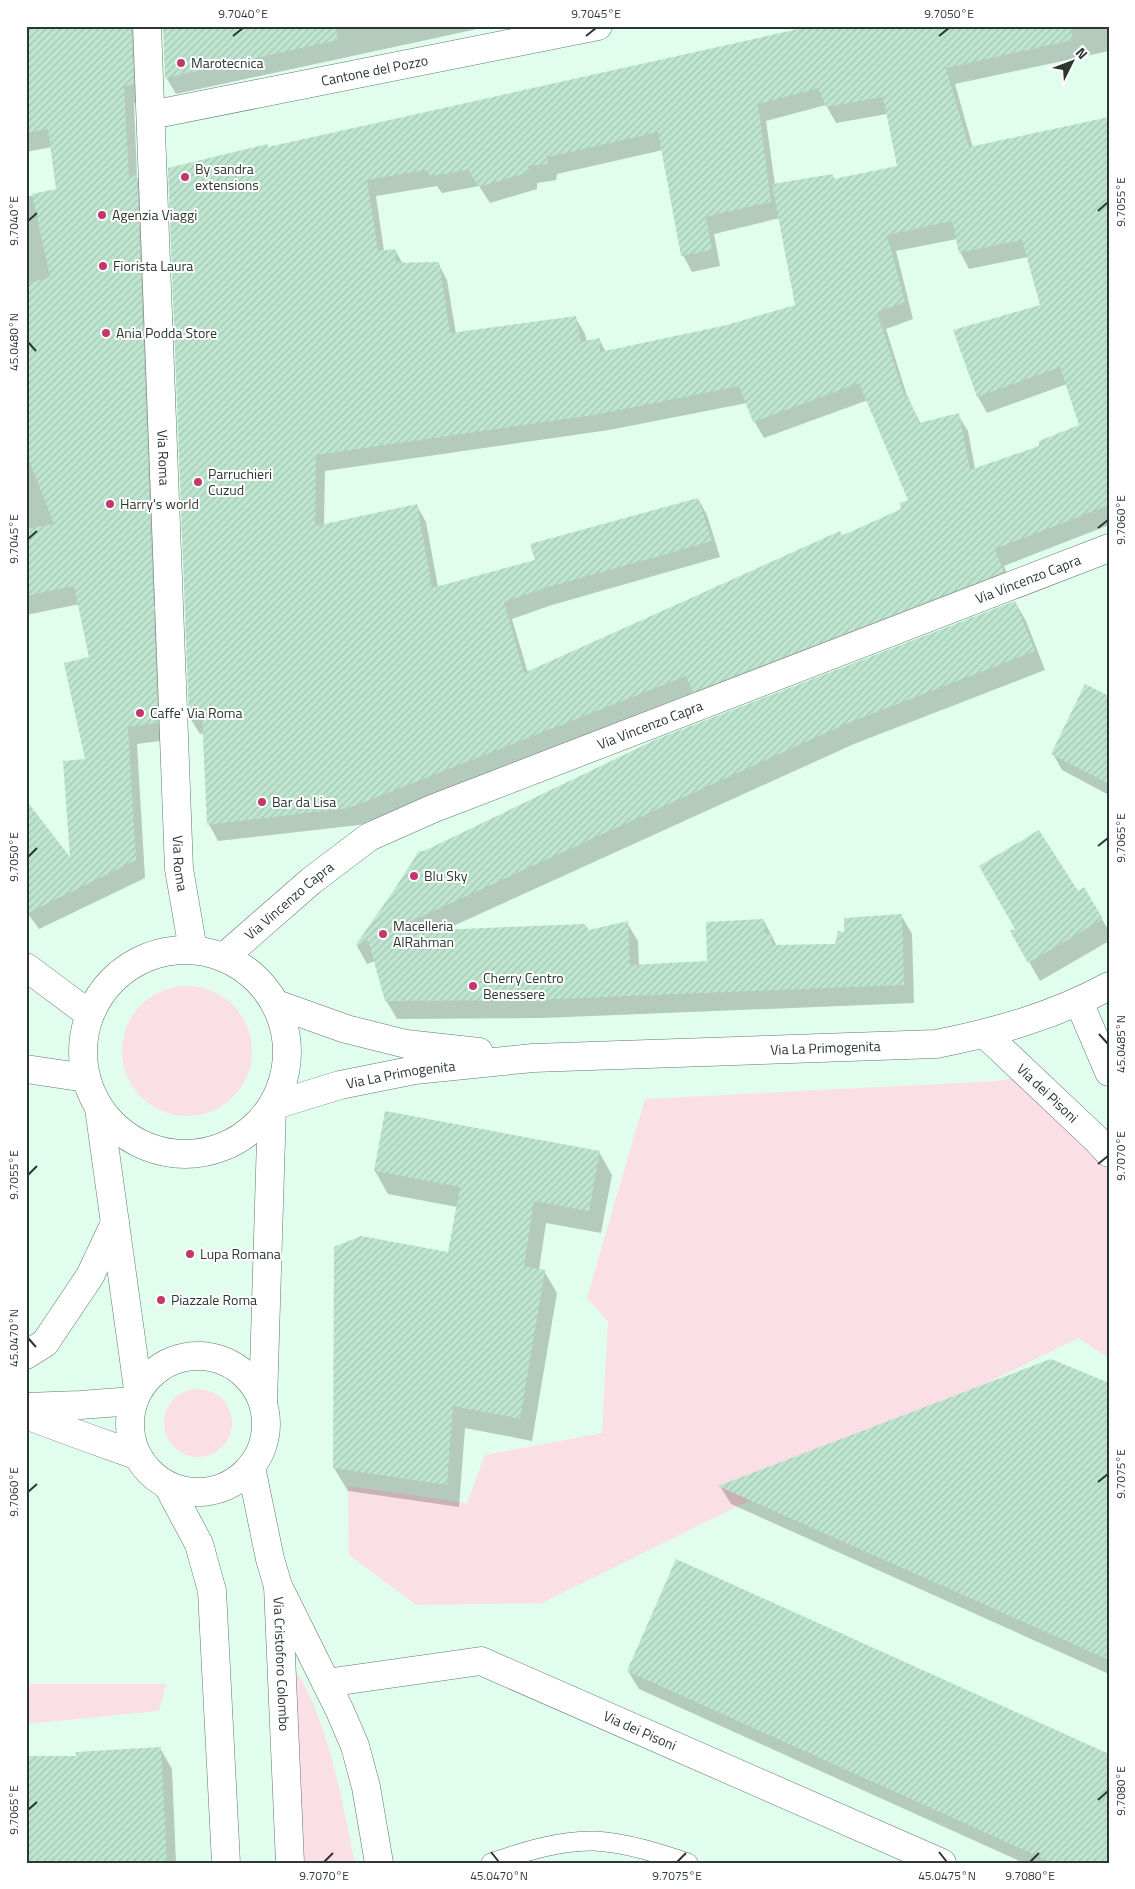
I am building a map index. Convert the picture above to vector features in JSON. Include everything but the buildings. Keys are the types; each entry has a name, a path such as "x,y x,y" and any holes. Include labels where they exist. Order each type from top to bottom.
{"main road":[{"name":"Via Roma","path":"147,26 179,869 193,950"},
{"name":"Cantone del Pozzo","path":"151,115 598,26"},
{"name":"Via Vincenzo Capra","path":"224,957 312,882 369,837 432,809 1109,548"},
{"path":"99,1108 122,1133 153,1149 186,1154 220,1148 250,1132 272,1106 286,1073 286,1038 276,1004 254,976 224,957 193,950 160,952 130,965 106,986 89,1014 83,1046 86,1078 99,1108 136,1395"},
{"path":"26,967 89,1014"},
{"name":"Via La Primogenita","path":"272,1106 340,1085 415,1070 533,1058 936,1044 985,1034 1079,1002 1109,986"},
{"path":"1079,1002 1109,1072"},
{"name":"Via La Primogenita","path":"276,1004 346,1030 406,1044 533,1058"},
{"name":"Via dei Pisoni","path":"985,1034 1096,1139 1109,1154"},
{"path":"26,1069 86,1078"},
{"path":"263,1402 252,1382 236,1367 215,1357 193,1355 171,1360 152,1372 136,1395 130,1411 129,1433 136,1455 150,1473 168,1486 191,1492 213,1491 234,1482 251,1467 262,1447 266,1425 263,1402 272,1106"},
{"path":"26,1355 45,1343 90,1276 115,1223"},
{"path":"26,1407 80,1406 136,1395"},
{"path":"26,1415 136,1455"},
{"name":"Via Cristoforo Colombo","path":"251,1467 270,1560 278,1586 290,1863"},
{"path":"168,1486 199,1544 212,1591 226,1863"},
{"path":"278,1586 355,1746 381,1855"},
{"name":"Via dei Pisoni","path":"326,1683 481,1661 942,1863"}],"lane":[{"path":"491,1863 556,1845 594,1841 624,1844 688,1863"}],"shaded area":[{"path":"187,986 200,987 212,991 233,1005 247,1026 251,1038 251,1064 247,1076 233,1097 212,1111 200,1115 187,1116 174,1115 162,1111 141,1097 127,1076 123,1064 122,1051 123,1038 127,1026 141,1005 162,991 174,987"},
{"path":"1012,1078 1109,1163 1109,1358 1078,1338 542,1603 416,1605 349,1555 348,1486 467,1503 485,1455 602,1433 608,1322 587,1298 645,1099 998,1081"},
{"path":"198,1389 211,1391 222,1399 230,1410 232,1423 230,1436 222,1447 211,1455 198,1457 185,1455 174,1447 166,1436 164,1423 166,1410 174,1399 185,1391"},
{"path":"296,1671 307,1691 326,1738 355,1863 303,1863 294,1678"},
{"path":"26,1684 166,1684 159,1711 26,1724"}],"place":[{"name":"Marotecnica","path":"181,63"},
{"name":"By sandra extensions","path":"185,177"},
{"name":"Agenzia Viaggi","path":"102,215"},
{"name":"Fiorista Laura","path":"103,266"},
{"name":"Ania Podda Store","path":"106,333"},
{"name":"Parruchieri Cuzud","path":"198,482"},
{"name":"Harry's world","path":"110,504"},
{"name":"Caffe' Via Roma","path":"140,713"},
{"name":"Bar da Lisa","path":"262,802"},
{"name":"Blu Sky","path":"414,876"},
{"name":"Macelleria AlRahman","path":"383,934"},
{"name":"Cherry Centro Benessere","path":"473,986"},
{"name":"Lupa Romana","path":"190,1254"},
{"name":"Piazzale Roma","path":"161,1300"}]}
